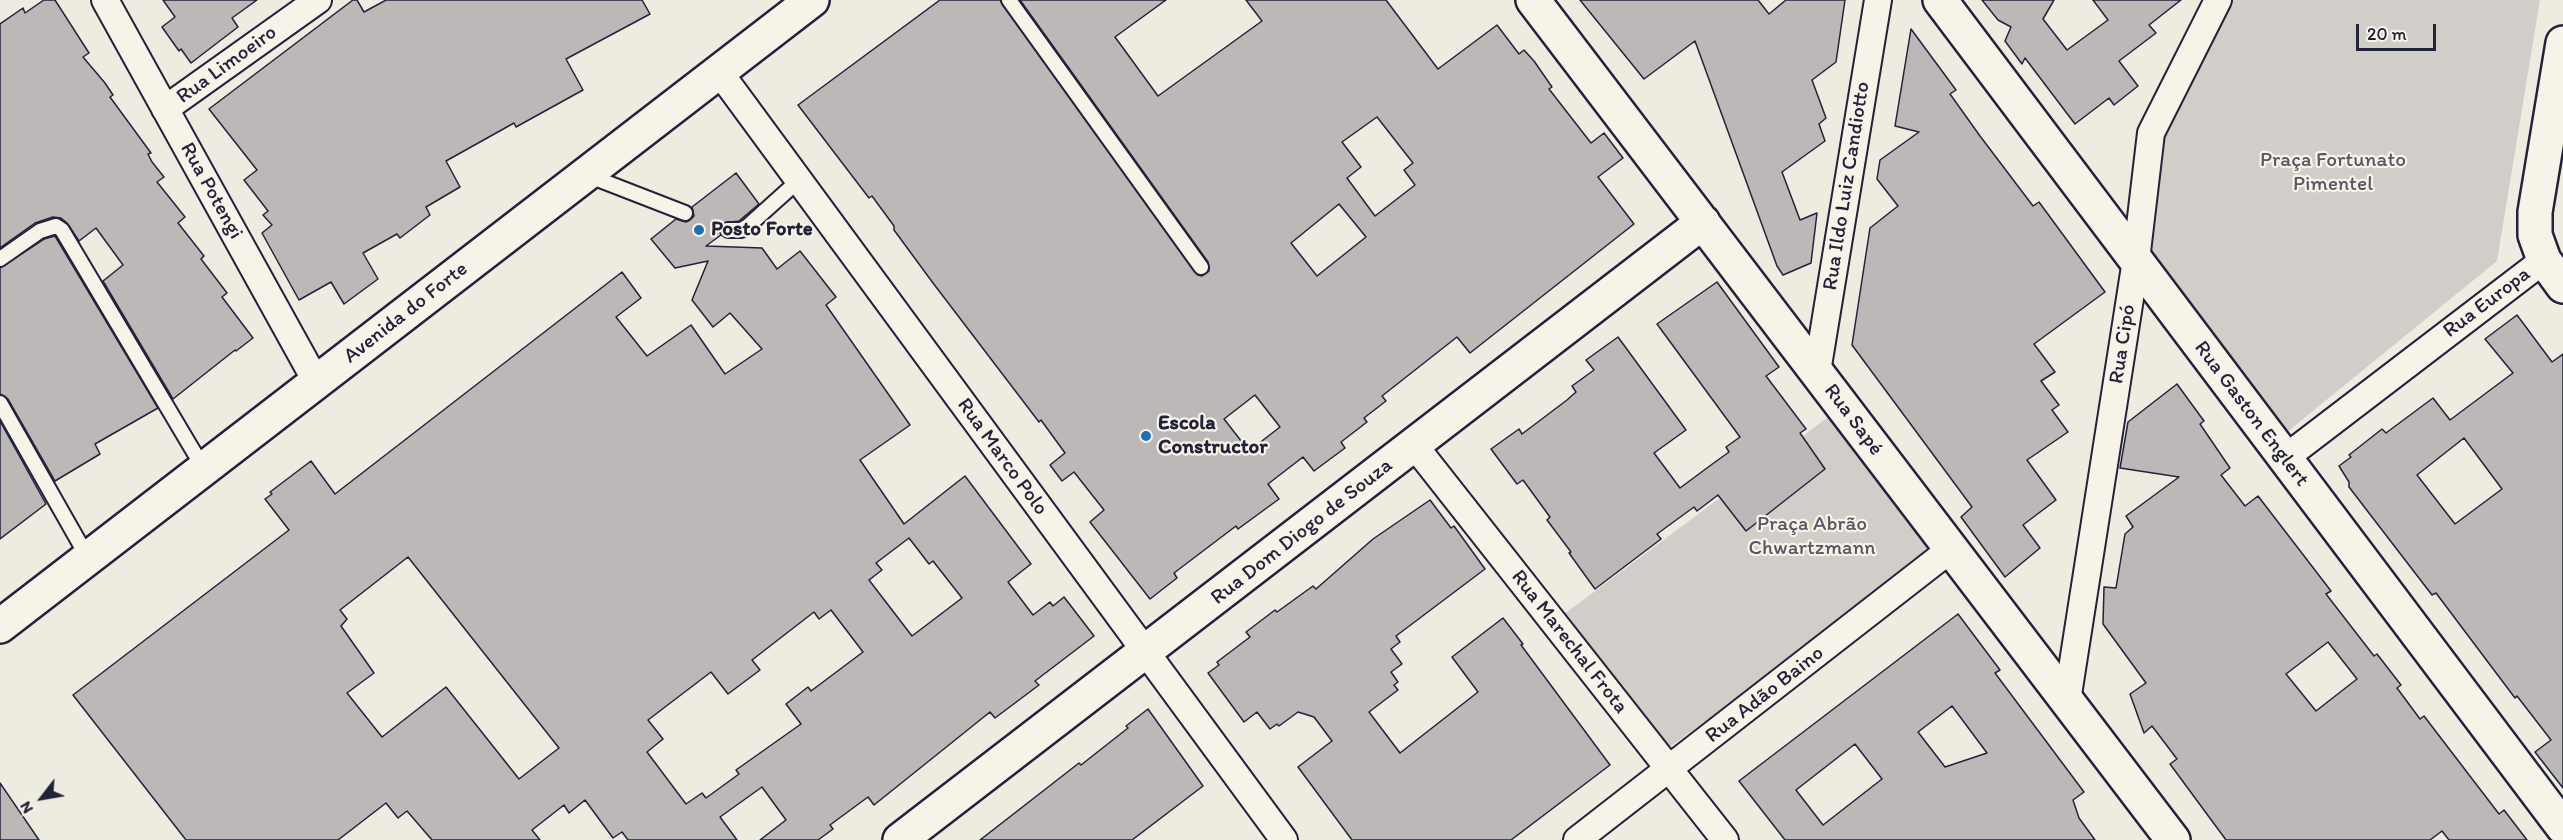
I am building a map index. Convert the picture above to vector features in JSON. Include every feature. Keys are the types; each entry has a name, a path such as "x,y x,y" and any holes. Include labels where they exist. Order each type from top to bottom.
{"street":[{"name":"Rua Potengi","path":"105,0 317,383"},
{"name":"Rua Limoeiro","path":"165,109 318,0"},
{"name":"Avenida do Forte","path":"0,626 812,0"},
{"name":"Rua Sapé","path":"1533,0 2173,840"},
{"name":"Rua Ildo Luiz Candiotto","path":"1817,372 1878,0"},
{"name":"Rua Gaston Englert","path":"1940,0 2563,827"},
{"name":"Rua Cipó","path":"2067,701 2136,260 2151,133 2218,0"},
{"name":"Rua Europa","path":"2285,458 2544,260 2535,235 2535,212 2563,43"},
{"name":"Rua Marco Polo","path":"720,73 1284,840"},
{"name":"Rua Dom Diogo de Souza","path":"900,840 1146,653 1703,222"},
{"path":"2544,260 2563,286"},
{"name":"Rua Marechal Frota","path":"1414,445 1725,840"},
{"name":"Rua Adão Baino","path":"1577,840 1952,549"}],"lane":[{"path":"1009,0 1201,267"},
{"path":"585,174 685,213"},
{"path":"728,230 734,231 748,226 798,181"},
{"path":"0,259 49,227 56,226 62,230 204,469"},
{"path":"0,403 88,559"}],"green space":[{"name":"Praça Fortunato Pimentel","path":"2227,0 2540,0 2497,261 2287,432 2151,253 2158,139"},
{"name":"Praça Abrão Chwartzmann","path":"1839,409 1943,549 1664,751 1559,618"}],"building":[{"path":"44,0 55,0 89,53 83,57 105,83 113,95 110,97 151,153 148,154 152,162 164,177 157,182 185,217 178,223 204,256 201,259 227,293 222,297 253,338 173,399 103,281 123,265 96,228 79,241 67,223 61,218 53,217 35,223 0,248 0,24 23,8 25,13"},
{"path":"163,0 257,0 232,18 238,27 191,63 181,49 179,51 162,27 175,17"},
{"path":"353,0 357,0 364,12 386,0 642,0 650,14 566,59 583,90 516,127 514,123 446,161 460,187 426,207 430,215 400,238 397,234 363,253 378,279 344,304 331,282 299,300 262,233 272,225 263,215 268,211 244,180 257,170 209,109"},
{"path":"940,0 1000,0 1198,275 1202,276 1209,271 1208,262 1020,0 1166,0 1115,37 1158,96 1262,21 1246,0 1386,0 1438,69 1497,25 1519,54 1524,50 1534,61 1552,87 1549,89 1591,143 1604,133 1623,158 1598,177 1634,224 1470,353 1457,337 1382,396 1386,401 1364,418 1367,422 1341,442 1345,448 1314,471 1303,457 1268,484 1279,499 1238,529 1236,526 1174,573 1177,578 1150,599 1090,522 1104,510 1074,472 1062,481 1050,465 1065,453 933,283 872,196 869,198 798,105","holes":["1377,117 1413,163 1404,170 1415,185 1375,216 1347,178 1361,167 1342,142","1339,204 1366,237 1317,276 1291,243","1255,395 1280,427 1249,451 1224,419"]},
{"path":"1580,0 1758,0 1769,14 1786,0 1845,0 1836,62 1812,80 1826,118 1819,124 1825,141 1782,172 1800,220 1817,213 1811,263 1783,275 1777,266 1695,41 1644,79"},
{"path":"1982,0 2054,0 2043,19 2067,50 2108,20 2093,0 2181,0 2149,25 2156,33 2119,61 2138,86 2114,105 2109,98 2075,124 2025,58 2022,64 2005,41 2011,27 1998,20"},
{"path":"1911,29 1956,90 1950,94 1980,136 2033,206 2039,202 2105,292 2034,344 2055,372 2041,381 2059,405 2052,410 2068,432 2027,460 2056,500 2023,525 2040,548 2005,577 1961,517 1972,507 1852,345 1870,228 1898,206 1877,179 1880,160 1919,132 1895,126"},
{"path":"736,173 759,204 739,221 723,223 719,229 721,235 706,246 762,248 777,269 800,251 836,297 826,305 910,425 860,460 904,524 965,476 1031,564 1008,582 1033,615 1050,602 1053,606 1064,597 1094,636 1035,681 1039,685 995,718 990,712 874,805 868,797 830,825 833,829 818,840 760,840 786,820 762,787 720,817 737,840 628,840 622,832 613,838 585,800 569,813 564,805 532,830 540,840 432,840 407,811 398,818 386,803 338,840 186,840 73,695 289,530 265,499 272,494 270,492 311,461 335,494 622,272 641,298 616,317 647,356 691,325 725,374 762,349 730,313 713,327 692,300 708,261 675,268 651,239 676,219 686,222 690,220 694,216 692,207","holes":["909,538 929,564 933,561 962,598 912,636 869,580 882,570 876,563","408,557 559,748 519,779 446,687 382,737 347,693 374,673 341,626 347,619 340,610","831,610 863,652 811,691 808,687 786,704 801,724 736,770 739,774 706,798 702,793 686,804 647,752 663,739 648,720 711,672 728,694 760,670 752,660 814,612 819,619"]},
{"path":"55,236 158,408 95,444 100,454 55,481 8,399 0,394 0,268 44,239"},
{"path":"1717,282 1779,367 1766,376 1806,429 1800,433 1825,469 1746,531 1718,495 1697,511 1694,507 1657,534 1661,539 1595,589 1547,520 1550,517 1523,480 1517,484 1491,449 1519,429 1522,434 1567,400 1576,392 1572,386 1594,370 1586,360 1618,337 1686,430 1654,453 1680,488 1729,452 1726,447 1740,437 1657,324"},
{"path":"2517,315 2552,362 2563,354 2563,788 2535,752 2551,740 2517,696 2515,698 2436,593 2432,595 2349,487 2349,482 2339,466 2351,457 2349,455 2382,429 2386,433 2433,398 2450,420 2513,373 2485,339","holes":["2464,438 2502,489 2455,524 2417,475"]},
{"path":"2177,384 2204,421 2200,424 2230,468 2221,475 2245,506 2258,496 2331,591 2326,594 2374,656 2377,654 2401,685 2397,688 2420,719 2424,716 2499,814 2504,810 2527,840 2449,840 2442,831 2430,840 2226,840 2170,764 2177,759 2152,726 2144,733 2130,694 2146,683 2103,624 2104,587 2116,588 2125,534 2133,527 2126,516 2179,477 2120,468 2128,422","holes":["2328,642 2357,679 2316,711 2286,674"]},
{"path":"0,421 46,504 0,539"},
{"path":"1430,500 1451,528 1454,526 1485,569 1396,636 1400,642 1391,649 1402,664 1391,672 1398,682 1394,685 1398,690 1369,712 1400,753 1478,692 1452,657 1503,618 1610,765 1511,840 1352,840 1298,767 1332,741 1314,717 1298,712 1279,726 1277,724 1270,729 1257,712 1244,722 1208,673 1219,665 1217,662 1250,637 1246,632 1313,586 1316,589 1373,539"},
{"path":"1958,614 2000,670 1995,673 2084,792 2073,800 2079,818 2095,840 1785,840 1739,781","holes":["1952,706 1987,753 1945,767 1918,732","1855,744 1882,779 1823,825 1796,790"]},
{"path":"1148,709 1203,786 1132,840 980,840 1079,763 1081,765"},
{"path":"0,783 39,840 0,840"}],"place":[{"name":"Posto Forte","path":"699,230"},
{"name":"Escola Constructor","path":"1146,436"}]}
